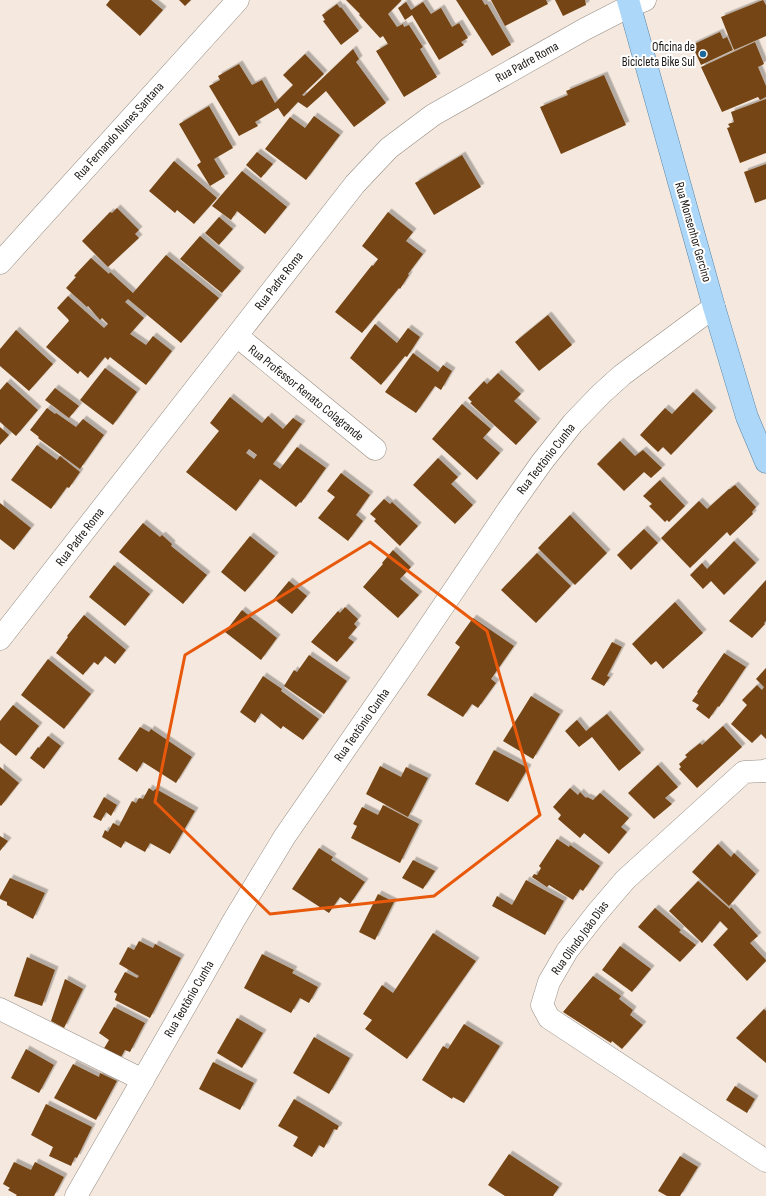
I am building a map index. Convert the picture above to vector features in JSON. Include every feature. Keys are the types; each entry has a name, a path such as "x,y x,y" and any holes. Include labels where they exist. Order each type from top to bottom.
{"main road":[{"name":"Rua Monsenhor Gercino","path":"635,2 714,307 747,417 766,462"}],"street":[{"name":"Rua Fernando Nunes Santana","path":"0,263 238,0"},
{"name":"Rua Padre Roma","path":"0,638 355,184 389,148 432,115 635,2"},
{"name":"Rua Teotônio Cunha","path":"76,1196 234,920 285,836 542,462 573,423 622,375 714,307"},
{"name":"Rua Professor Renato Colagrande","path":"237,336 375,449"},
{"name":"Rua Olindo João Dias","path":"766,771 744,772 625,880 596,914 568,951 549,982 542,1005 549,1018 766,1161"},
{"path":"0,1009 143,1080"}],"highlighted area":[{"path":"370,542 487,631 540,815 434,896 270,914 155,802 185,655"}],"building":[{"path":"110,0 151,0 163,10 140,36 106,5"},
{"path":"179,0 191,0 185,6"},
{"path":"346,0 401,0 388,14 397,27 403,24 404,27 409,25 423,47 420,49 437,77 404,97 376,51 388,44 383,36 380,38"},
{"path":"456,0 482,0 485,5 487,4 511,45 492,56"},
{"path":"491,0 546,0 548,4 505,26"},
{"path":"555,0 585,0 586,5 563,16"},
{"path":"763,0 766,5 766,36 734,50 721,17"},
{"path":"406,2 411,10 423,2 431,14 441,8 452,27 459,23 468,38 461,42 464,45 439,60 412,15 405,20 398,8"},
{"path":"337,4 340,8 341,7 359,31 341,45 323,21 325,20 322,15"},
{"path":"720,32 723,39 727,37 733,50 701,65 692,45"},
{"path":"755,42 764,64 758,67 766,86 766,97 760,100 758,97 722,112 701,67"},
{"path":"353,49 359,59 356,62 386,103 354,127 326,91 307,108 298,102 284,117 278,108 255,122 258,126 239,136 209,86 220,80 218,76 239,64 252,85 262,80 275,103 293,85 283,75 305,54 324,74 302,95 304,96"},
{"path":"604,75 626,125 561,154 540,107 568,95 566,91"},
{"path":"766,99 766,153 740,163 727,128 730,127 728,124 734,122 731,112"},
{"path":"209,106 233,148 214,159 225,177 210,186 197,165 201,162 179,124"},
{"path":"314,116 340,135 306,180 265,149 290,117 305,128"},
{"path":"257,152 273,164 261,178 246,165"},
{"path":"462,155 481,187 434,215 415,183"},
{"path":"174,161 217,198 194,224 177,210 175,213 149,191"},
{"path":"766,164 766,199 755,203 744,172"},
{"path":"242,171 287,207 265,234 237,211 231,220 212,206"},
{"path":"117,208 139,230 135,234 139,238 108,267 82,241 110,212 112,213"},
{"path":"388,212 413,232 406,241 423,254 408,274 409,275 400,289 399,288 362,333 335,312 378,259 362,246"},
{"path":"219,217 233,229 219,245 205,233"},
{"path":"200,236 241,271 222,293 180,259"},
{"path":"166,255 219,298 181,343 128,299 125,302 144,318 130,334 146,345 153,336 172,351 146,385 110,357 108,360 105,357 88,378 80,371 78,374 46,347 69,321 57,308 68,296 104,328 108,324 102,318 100,320 88,306 87,307 66,288 76,277 74,276 91,258 109,274 110,272 133,293"},
{"path":"548,315 572,345 539,371 515,342"},
{"path":"375,324 397,343 408,328 420,337 407,357 405,356 381,385 350,358"},
{"path":"16,330 53,364 29,391 0,366 0,349"},
{"path":"413,353 438,372 443,365 452,371 441,390 435,386 416,413 385,392"},
{"path":"105,368 137,392 113,425 80,400"},
{"path":"498,373 521,394 514,401 537,422 516,445 470,403 472,402 468,398 484,381 487,384"},
{"path":"7,382 38,410 16,436 0,422 0,390"},
{"path":"55,388 79,406 69,418 45,400"},
{"path":"693,392 713,411 671,455 663,447 658,452 640,435 665,408 672,414"},
{"path":"230,397 262,423 268,416 283,429 293,418 302,424 273,464 280,469 297,447 326,468 301,503 300,502 296,507 260,479 236,511 186,472 219,431 210,423","holes":["249,449 257,455 254,459 246,453"]},
{"path":"462,404 491,429 483,438 500,453 477,480 432,439"},
{"path":"47,408 76,427 83,419 104,435 80,469 38,438 39,437 30,430"},
{"path":"0,427 9,435 0,445"},
{"path":"620,441 635,456 643,450 662,468 651,478 644,472 624,491 597,464"},
{"path":"37,445 57,460 60,456 80,472 69,488 67,487 51,509 11,480"},
{"path":"438,458 458,477 451,484 473,505 455,524 413,485"},
{"path":"341,473 370,495 356,515 363,521 348,541 318,518 335,497 327,491"},
{"path":"660,480 685,506 669,522 667,520 665,522 649,506 652,504 643,496"},
{"path":"735,485 756,507 752,512 753,514 730,536 727,532 690,568 661,538 699,501 707,509"},
{"path":"384,499 390,504 392,502 418,526 400,546 374,521 376,519 370,514"},
{"path":"0,503 31,528 14,550 0,539"},
{"path":"570,515 607,553 575,585 538,548"},
{"path":"143,523 160,537 162,535 172,544 171,546 207,575 183,604 119,552"},
{"path":"644,529 658,543 631,570 617,555"},
{"path":"250,536 275,556 245,592 221,572"},
{"path":"734,541 756,563 724,595 711,581 703,589 690,575 702,563 707,569"},
{"path":"393,550 411,567 400,579 419,595 398,618 363,587"},
{"path":"537,553 571,586 536,623 501,590"},
{"path":"114,565 150,594 125,626 89,597"},
{"path":"766,580 766,621 752,638 729,621"},
{"path":"289,581 307,596 292,614 274,599"},
{"path":"675,602 703,633 663,669 656,661 651,665 632,644"},
{"path":"345,607 358,619 354,624 357,627 348,638 354,642 337,662 311,642 338,611 340,613"},
{"path":"242,610 277,638 261,660 225,632"},
{"path":"84,615 126,650 115,664 105,656 98,665 94,662 83,675 56,653 68,637 67,636"},
{"path":"473,618 514,646 491,679 496,683 478,708 472,704 463,717 427,695 460,647 455,643"},
{"path":"612,642 622,647 607,676 610,677 604,686 591,679"},
{"path":"724,653 746,667 709,719 696,709 699,705 692,701"},
{"path":"309,655 347,681 324,714 284,686 294,670 297,672"},
{"path":"48,659 91,694 64,729 21,695"},
{"path":"766,668 766,739 761,734 752,743 731,724 747,705 742,700 757,685 762,690 764,687 756,679"},
{"path":"263,676 282,689 281,691 319,719 303,740 283,726 281,729 261,713 255,723 240,712"},
{"path":"531,696 560,714 533,759 503,741"},
{"path":"13,705 39,726 16,756 0,743 0,721"},
{"path":"607,714 641,753 619,771 592,737 579,747 565,731 577,720 586,731"},
{"path":"723,726 742,747 697,788 679,769 681,767 679,764 687,757 685,755 700,743 702,745"},
{"path":"140,727 149,732 151,729 192,757 176,783 143,762 137,772 118,759"},
{"path":"48,736 61,746 44,769 30,758"},
{"path":"494,750 528,768 508,802 475,784"},
{"path":"658,765 678,787 665,798 672,804 654,819 628,793"},
{"path":"380,766 401,777 406,767 428,778 408,817 366,794"},
{"path":"0,767 19,783 1,806 0,805"},
{"path":"149,788 153,791 156,789 195,811 170,854 150,843 145,852 125,841 121,848 102,837 105,830 108,832 113,823 119,826 132,801 136,803 139,798 143,799"},
{"path":"570,788 578,795 580,792 586,798 587,797 593,800 600,793 629,818 621,827 627,832 609,854 584,833 580,838 558,819 561,815 553,807"},
{"path":"104,797 117,805 111,816 106,812 101,821 93,817"},
{"path":"383,805 419,824 400,863 351,838 357,826 353,824 362,807 378,815"},
{"path":"0,836 8,841 0,851"},
{"path":"557,839 569,847 570,845 600,866 583,891 580,889 573,900 549,885 547,887 532,877 534,874 537,875 541,868 539,866"},
{"path":"718,844 731,857 734,853 756,874 729,906 692,872"},
{"path":"319,848 333,857 331,860 365,882 350,904 340,897 329,913 292,889"},
{"path":"413,860 435,871 423,889 402,878"},
{"path":"10,878 45,893 33,919 7,905 7,902 0,899 0,896"},
{"path":"526,880 564,901 545,935 492,906 497,896 512,905"},
{"path":"698,881 730,909 731,907 758,936 750,943 766,961 747,981 713,945 728,929 720,921 702,943 669,911"},
{"path":"378,894 394,902 375,940 359,932"},
{"path":"655,908 681,930 679,932 696,945 680,962 638,927"},
{"path":"433,933 476,961 407,1059 365,1029 372,1020 363,1014 382,985 393,993"},
{"path":"139,941 153,948 155,944 181,958 150,1018 115,1000 117,994 114,992 125,972 137,978 139,976 119,964 128,947 134,950"},
{"path":"620,946 651,969 632,992 602,970"},
{"path":"262,954 294,970 292,973 318,987 309,1003 300,998 291,1013 244,988"},
{"path":"27,957 55,970 42,1006 14,996"},
{"path":"593,976 621,996 619,999 633,1010 630,1015 643,1025 622,1049 612,1041 611,1043 563,1012"},
{"path":"65,979 83,989 64,1028 51,1021"},
{"path":"114,1007 145,1023 130,1052 125,1050 117,1064 100,1055 109,1040 99,1033"},
{"path":"764,1009 766,1011 766,1063 736,1038"},
{"path":"237,1018 263,1033 242,1068 217,1053"},
{"path":"464,1024 500,1046 464,1103 453,1097 452,1099 422,1080 443,1046 448,1049"},
{"path":"314,1037 350,1058 329,1094 293,1073"},
{"path":"26,1049 54,1065 39,1093 11,1078"},
{"path":"213,1062 254,1083 240,1110 199,1089"},
{"path":"73,1064 99,1077 100,1073 117,1081 96,1120 54,1098"},
{"path":"735,1086 755,1099 747,1113 726,1100"},
{"path":"294,1099 339,1126 337,1130 334,1129 324,1148 319,1145 312,1157 293,1146 298,1137 278,1126"},
{"path":"46,1104 92,1127 77,1158 75,1157 71,1166 49,1156 53,1147 31,1135"},
{"path":"509,1154 559,1187 553,1196 505,1196 488,1185"},
{"path":"680,1156 698,1167 680,1196 667,1196 658,1191"},
{"path":"14,1162 31,1170 35,1162 64,1177 54,1196 16,1196 17,1195 8,1190 10,1188 3,1184"}],"place":[{"name":"Oficina de Bicicleta Bike Sul","path":"703,54"}]}
